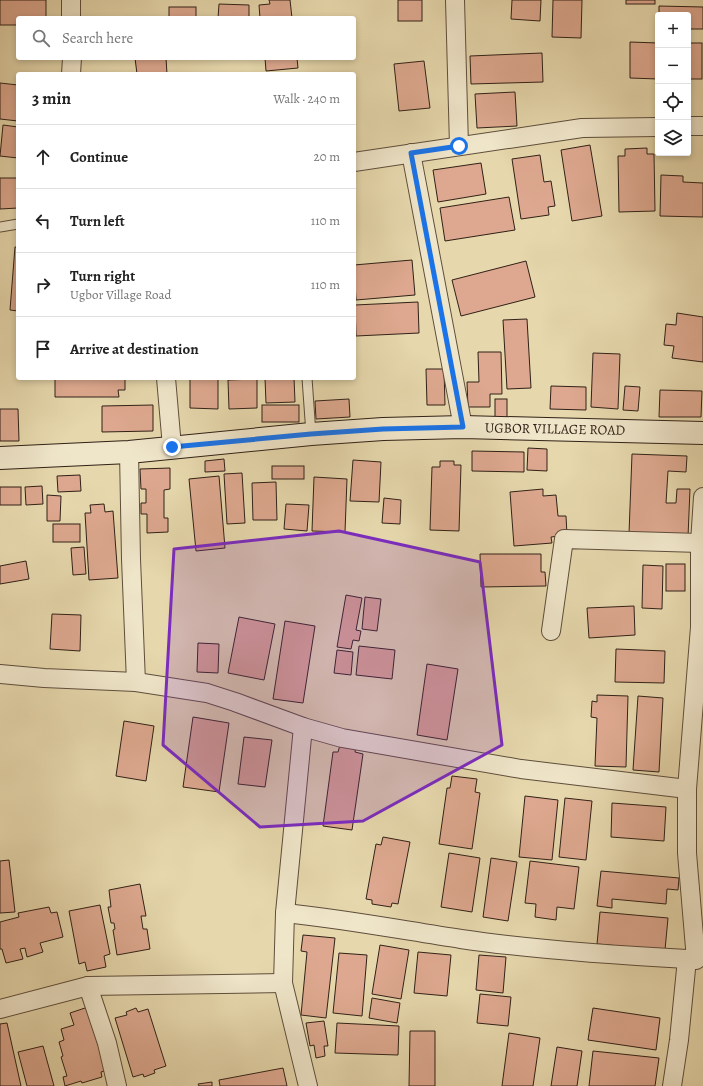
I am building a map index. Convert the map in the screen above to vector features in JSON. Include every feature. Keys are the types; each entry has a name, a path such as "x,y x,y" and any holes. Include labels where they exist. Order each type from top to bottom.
{"street":[{"path":"71,0 71,16"},
{"path":"455,0 459,146"},
{"path":"71,72 72,60"},
{"path":"691,126 703,126"},
{"path":"356,162 582,128 655,127"},
{"path":"411,153 463,427"},
{"path":"166,380 172,447"},
{"name":"UGBOR VILLAGE ROAD","path":"0,458 129,452 311,434 383,429 463,427 703,433"},
{"path":"129,452 131,558 136,682"},
{"path":"672,1086 679,1040 695,960 687,853 687,789 698,715 700,543 703,497"},
{"path":"551,631 564,539 700,543"},
{"path":"0,674 44,678 136,682 207,693 303,727 342,738 521,769 687,789"},
{"path":"303,727 285,913 283,983 308,1086"},
{"path":"285,913 327,917 462,939 587,953 695,960"},
{"path":"0,1009 88,986 283,983"},
{"path":"88,986 107,1043 117,1086"}],"lane":[{"path":"0,227 16,224"},
{"path":"307,380 311,434"}],"highlighted area":[{"path":"339,531 480,562 502,745 363,821 260,827 163,745 174,549"}],"building":[{"path":"0,0 46,0 46,16 16,16 16,25 0,25"},
{"path":"269,0 290,0 292,16 260,16 259,5 270,4"},
{"path":"398,0 422,0 422,21 398,21"},
{"path":"512,0 541,0 540,21 511,19"},
{"path":"553,0 582,0 581,38 552,37"},
{"path":"626,0 655,0 655,4 626,4"},
{"path":"219,4 249,5 249,16 218,16"},
{"path":"659,6 703,7 703,29 691,29 691,12 659,12"},
{"path":"169,7 196,7 196,16 169,16"},
{"path":"630,42 655,43 655,79 630,78"},
{"path":"691,43 702,43 702,79 691,79"},
{"path":"542,53 543,82 471,84 470,56"},
{"path":"135,60 166,60 167,72 137,72"},
{"path":"265,60 297,60 298,68 266,71"},
{"path":"424,61 430,108 399,111 394,64"},
{"path":"0,83 16,85 16,121 0,119"},
{"path":"515,92 517,126 477,128 475,94"},
{"path":"3,125 16,127 16,158 0,156"},
{"path":"590,145 602,216 572,221 561,150"},
{"path":"647,148 647,154 654,154 655,211 619,212 618,156 625,156 625,149"},
{"path":"540,155 544,182 551,181 555,206 548,207 549,215 521,219 512,159"},
{"path":"481,163 486,194 438,202 433,170"},
{"path":"661,175 683,176 683,182 703,183 703,217 660,216"},
{"path":"0,178 16,178 16,208 0,209"},
{"path":"509,197 515,230 445,241 440,208"},
{"path":"15,247 16,247 16,311 10,310"},
{"path":"412,260 415,295 356,300 356,265"},
{"path":"526,261 535,297 461,316 452,280"},
{"path":"418,302 419,333 356,336 356,305"},
{"path":"677,313 703,317 703,362 672,358 674,346 664,345 666,324 676,325"},
{"path":"527,319 531,388 507,389 503,320"},
{"path":"478,352 501,352 502,394 490,394 490,407 468,407 467,382 479,382"},
{"path":"593,353 620,354 618,409 591,407"},
{"path":"426,369 444,369 445,405 427,405"},
{"path":"55,380 125,380 125,390 118,390 119,397 55,397"},
{"path":"190,380 218,380 218,409 190,408"},
{"path":"228,380 257,380 257,408 229,409"},
{"path":"265,380 294,380 295,402 266,403"},
{"path":"551,386 586,387 586,410 550,409"},
{"path":"625,386 640,387 638,411 623,410"},
{"path":"660,390 702,391 701,417 659,417"},
{"path":"349,399 350,417 316,419 315,401"},
{"path":"495,399 507,399 507,418 495,418"},
{"path":"153,405 153,431 102,432 102,406"},
{"path":"262,405 299,405 299,422 262,422"},
{"path":"0,409 18,409 19,441 0,441"},
{"path":"528,448 547,449 547,471 527,470"},
{"path":"472,451 524,452 524,472 472,471"},
{"path":"632,454 687,456 686,472 668,471 666,503 676,503 677,489 690,489 688,537 629,534"},
{"path":"224,459 225,471 205,472 205,461"},
{"path":"353,460 381,462 379,502 350,501"},
{"path":"440,461 454,461 454,465 461,465 459,531 430,530 432,467 440,467"},
{"path":"272,466 304,466 304,479 272,479"},
{"path":"170,468 170,489 164,490 164,518 168,518 168,532 147,533 147,514 141,514 141,503 146,503 146,489 141,489 140,469"},
{"path":"242,473 245,523 227,524 224,474"},
{"path":"80,475 81,491 58,492 57,476"},
{"path":"219,476 225,548 196,551 189,479"},
{"path":"314,477 347,479 345,532 312,531"},
{"path":"276,482 277,520 253,520 252,483"},
{"path":"42,486 43,504 26,505 25,487"},
{"path":"0,487 21,487 21,505 0,505"},
{"path":"543,489 543,496 556,495 558,516 566,516 567,535 551,537 552,543 514,546 510,492"},
{"path":"47,495 61,496 60,521 47,521"},
{"path":"384,498 401,500 400,524 382,523"},
{"path":"104,504 105,512 113,511 118,578 89,580 85,513 91,513 90,505"},
{"path":"286,504 309,505 307,531 284,529"},
{"path":"53,524 80,524 80,542 53,542"},
{"path":"84,547 86,574 73,575 71,548"},
{"path":"480,554 541,554 541,572 545,572 546,586 481,587"},
{"path":"26,561 29,579 0,584 0,566"},
{"path":"666,564 685,564 685,591 666,591"},
{"path":"643,565 663,566 662,609 642,608"},
{"path":"346,595 362,598 356,630 361,631 359,641 353,640 351,649 337,647"},
{"path":"365,597 381,599 377,631 362,629"},
{"path":"634,606 635,635 589,638 587,608"},
{"path":"52,614 81,615 80,651 50,649"},
{"path":"239,617 275,624 264,680 228,673"},
{"path":"285,621 315,626 303,703 273,699"},
{"path":"198,643 219,644 218,673 197,672"},
{"path":"359,646 395,650 392,679 356,675"},
{"path":"616,649 665,651 664,683 615,682"},
{"path":"337,650 353,652 351,675 334,673"},
{"path":"427,664 458,669 447,740 417,735"},
{"path":"597,695 628,696 626,767 595,766 597,718 591,717 592,701 597,702"},
{"path":"638,696 663,698 659,772 633,770"},
{"path":"193,717 229,723 219,792 183,787"},
{"path":"124,721 154,726 146,781 116,776"},
{"path":"244,737 272,740 265,787 238,784"},
{"path":"340,745 356,747 355,752 363,754 352,830 323,826 333,752 338,752"},
{"path":"452,776 477,779 475,792 480,793 472,849 439,844 447,788 450,788"},
{"path":"525,796 558,800 552,860 519,857"},
{"path":"565,798 592,801 586,860 559,857"},
{"path":"612,803 666,807 664,841 611,837"},
{"path":"383,837 410,842 398,904 392,903 391,907 372,904 372,900 366,899 376,844 381,845"},
{"path":"449,853 480,858 472,912 441,907"},
{"path":"491,858 517,862 508,921 483,917"},
{"path":"9,860 15,912 0,913 0,861"},
{"path":"530,861 579,867 574,909 557,907 556,920 535,917 536,904 525,903"},
{"path":"601,871 679,878 678,890 667,889 666,904 612,899 612,908 597,906"},
{"path":"140,884 146,916 141,916 143,929 147,929 150,949 117,955 113,930 115,929 114,923 111,923 108,907 111,907 109,890"},
{"path":"100,905 110,954 104,956 106,967 87,971 85,962 79,964 69,911"},
{"path":"49,907 51,913 57,912 63,937 40,943 43,952 27,957 25,948 20,949 23,959 6,963 2,949 0,949 0,922 19,917 18,913"},
{"path":"600,912 668,918 665,950 597,944"},
{"path":"303,935 335,938 326,1018 301,1015 307,952 301,951"},
{"path":"380,945 409,950 401,999 372,994"},
{"path":"418,952 451,955 447,996 414,993"},
{"path":"339,953 367,955 362,1016 333,1013"},
{"path":"479,955 506,957 503,993 476,990"},
{"path":"480,994 511,997 508,1026 477,1023"},
{"path":"372,998 400,1003 397,1023 369,1018"},
{"path":"88,1007 108,1070 101,1072 102,1077 65,1086 63,1077 67,1076 61,1057 63,1056 59,1042 64,1040 61,1029 74,1025 70,1013"},
{"path":"136,1008 138,1012 148,1009 166,1066 154,1070 155,1073 144,1077 143,1074 133,1077 115,1018 127,1015 126,1012"},
{"path":"593,1008 660,1018 656,1050 588,1040"},
{"path":"324,1021 328,1046 324,1046 325,1056 316,1058 314,1045 310,1046 306,1023"},
{"path":"7,1023 21,1086 0,1086 0,1024"},
{"path":"337,1023 399,1026 398,1055 335,1053"},
{"path":"410,1031 435,1031 435,1086 409,1086"},
{"path":"509,1033 540,1038 533,1086 502,1086"},
{"path":"43,1046 54,1086 27,1086 18,1052"},
{"path":"557,1047 582,1051 577,1086 551,1086"},
{"path":"593,1051 659,1058 655,1086 589,1086"},
{"path":"283,1068 287,1086 220,1086 219,1080"},
{"path":"212,1082 212,1086 199,1086 198,1084"}],"route":[{"path":"172,447 383,429 463,427 411,153 459,146"}]}
